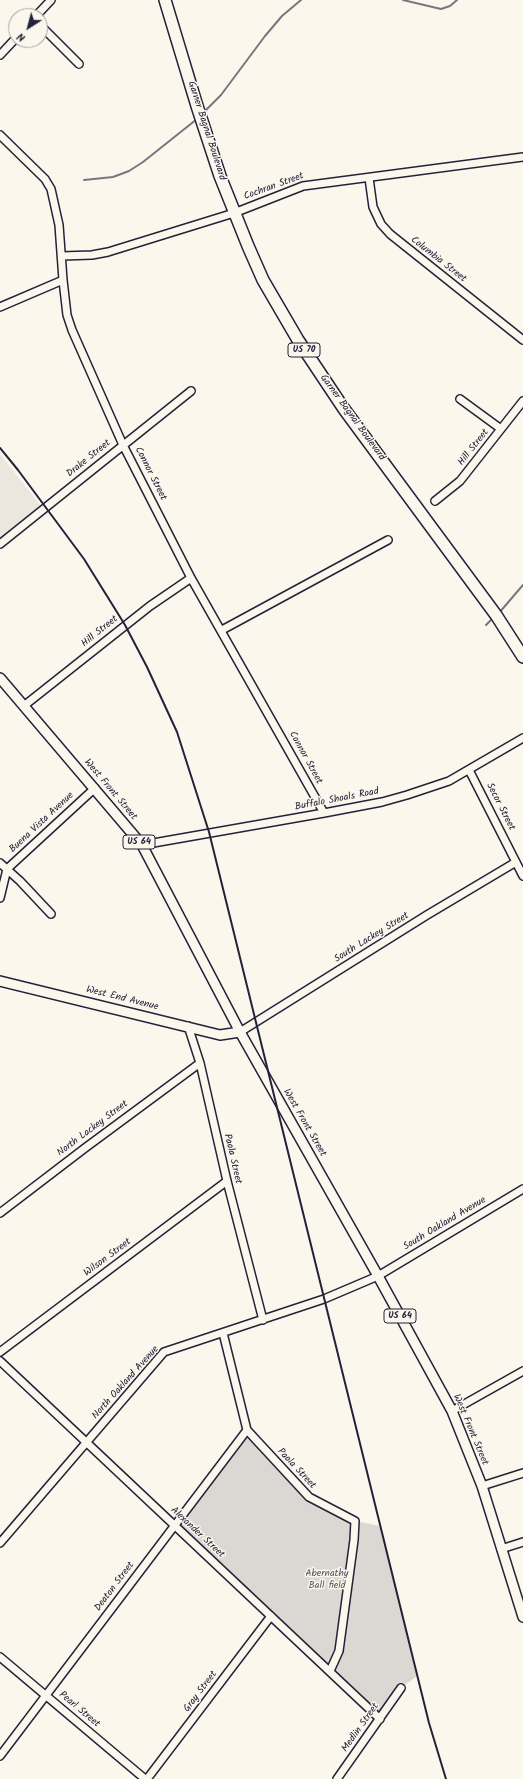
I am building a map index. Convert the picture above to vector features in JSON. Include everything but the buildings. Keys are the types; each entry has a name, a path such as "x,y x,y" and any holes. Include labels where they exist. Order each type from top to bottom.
{"highway":[{"name":"Garner Bagnal Boulevard","path":"165,0 198,111 234,213 263,280 298,340 344,409 498,618 523,657"}],"main road":[{"name":"West Front Street","path":"0,678 25,705 142,845 240,1032 452,1410 482,1486 523,1616"},
{"name":"West End Avenue","path":"0,981 220,1034 240,1032"}],"street":[{"path":"44,8 51,0"},
{"path":"48,33 79,64"},
{"path":"0,55 8,46"},
{"name":"Connor Street","path":"0,136 45,179 51,189 60,225 63,280 67,315 72,330 123,444 191,578 222,630 324,813"},
{"name":"Cochran Street","path":"62,256 92,255 108,252 234,213 303,186 324,182 369,178 402,172 523,158"},
{"name":"Columbia Street","path":"369,178 373,207 381,224 390,234 523,340"},
{"path":"0,306 63,280"},
{"name":"Drake Street","path":"0,544 191,391"},
{"path":"460,399 501,429"},
{"name":"Hill Street","path":"435,501 460,481 523,401"},
{"path":"222,630 388,540"},
{"name":"Hill Street","path":"25,705 150,606 191,578"},
{"name":"Buffalo Shoals Road","path":"142,845 324,813 407,795 431,788 470,770 523,738"},
{"name":"Secor Street","path":"470,770 523,876"},
{"name":"Buena Vista Avenue","path":"8,869 95,788"},
{"name":"South Lackey Street","path":"240,1032 427,915 516,862"},
{"path":"0,863 8,869 51,914"},
{"path":"0,898 8,869"},
{"name":"Paola Street","path":"188,1026 200,1063 227,1181 262,1320"},
{"name":"North Lackey Street","path":"0,1213 84,1148 200,1063"},
{"name":"Wilson Street","path":"0,1352 227,1181"},
{"name":"South Oakland Avenue","path":"378,1276 523,1189"},
{"name":"North Oakland Avenue","path":"0,1543 164,1352 324,1299 378,1276"},
{"name":"Paola Street","path":"222,1333 247,1430 309,1497 355,1521 354,1540 339,1651 330,1671"},
{"name":"Alexander Street","path":"0,1361 380,1719"},
{"path":"452,1410 523,1371"},
{"name":"Deaton Street","path":"0,1756 247,1430"},
{"path":"482,1486 523,1474"},
{"path":"501,1549 523,1542"},
{"name":"Gray Street","path":"146,1779 271,1616"},
{"name":"Pearl Street","path":"0,1657 146,1779"},
{"name":"Medlin Street","path":"337,1779 401,1688"}],"shaded area":[{"path":"0,454 41,506 0,538"}],"green space":[{"name":"Abernathy Ball field","path":"247,1430 309,1497 355,1521 380,1526 417,1676 401,1688 380,1719 174,1525"}],"waterway":[{"path":"203,113 221,95 265,36 282,16 301,0"},
{"path":"403,0 441,9 450,6 457,0"},
{"path":"84,180 113,177 129,171 143,162 197,119"},
{"path":"499,613 523,585"},
{"path":"486,625 493,618"}],"railway":[{"path":"0,448 84,559 125,625 147,667 177,732 209,832 429,1723 446,1779"}]}
